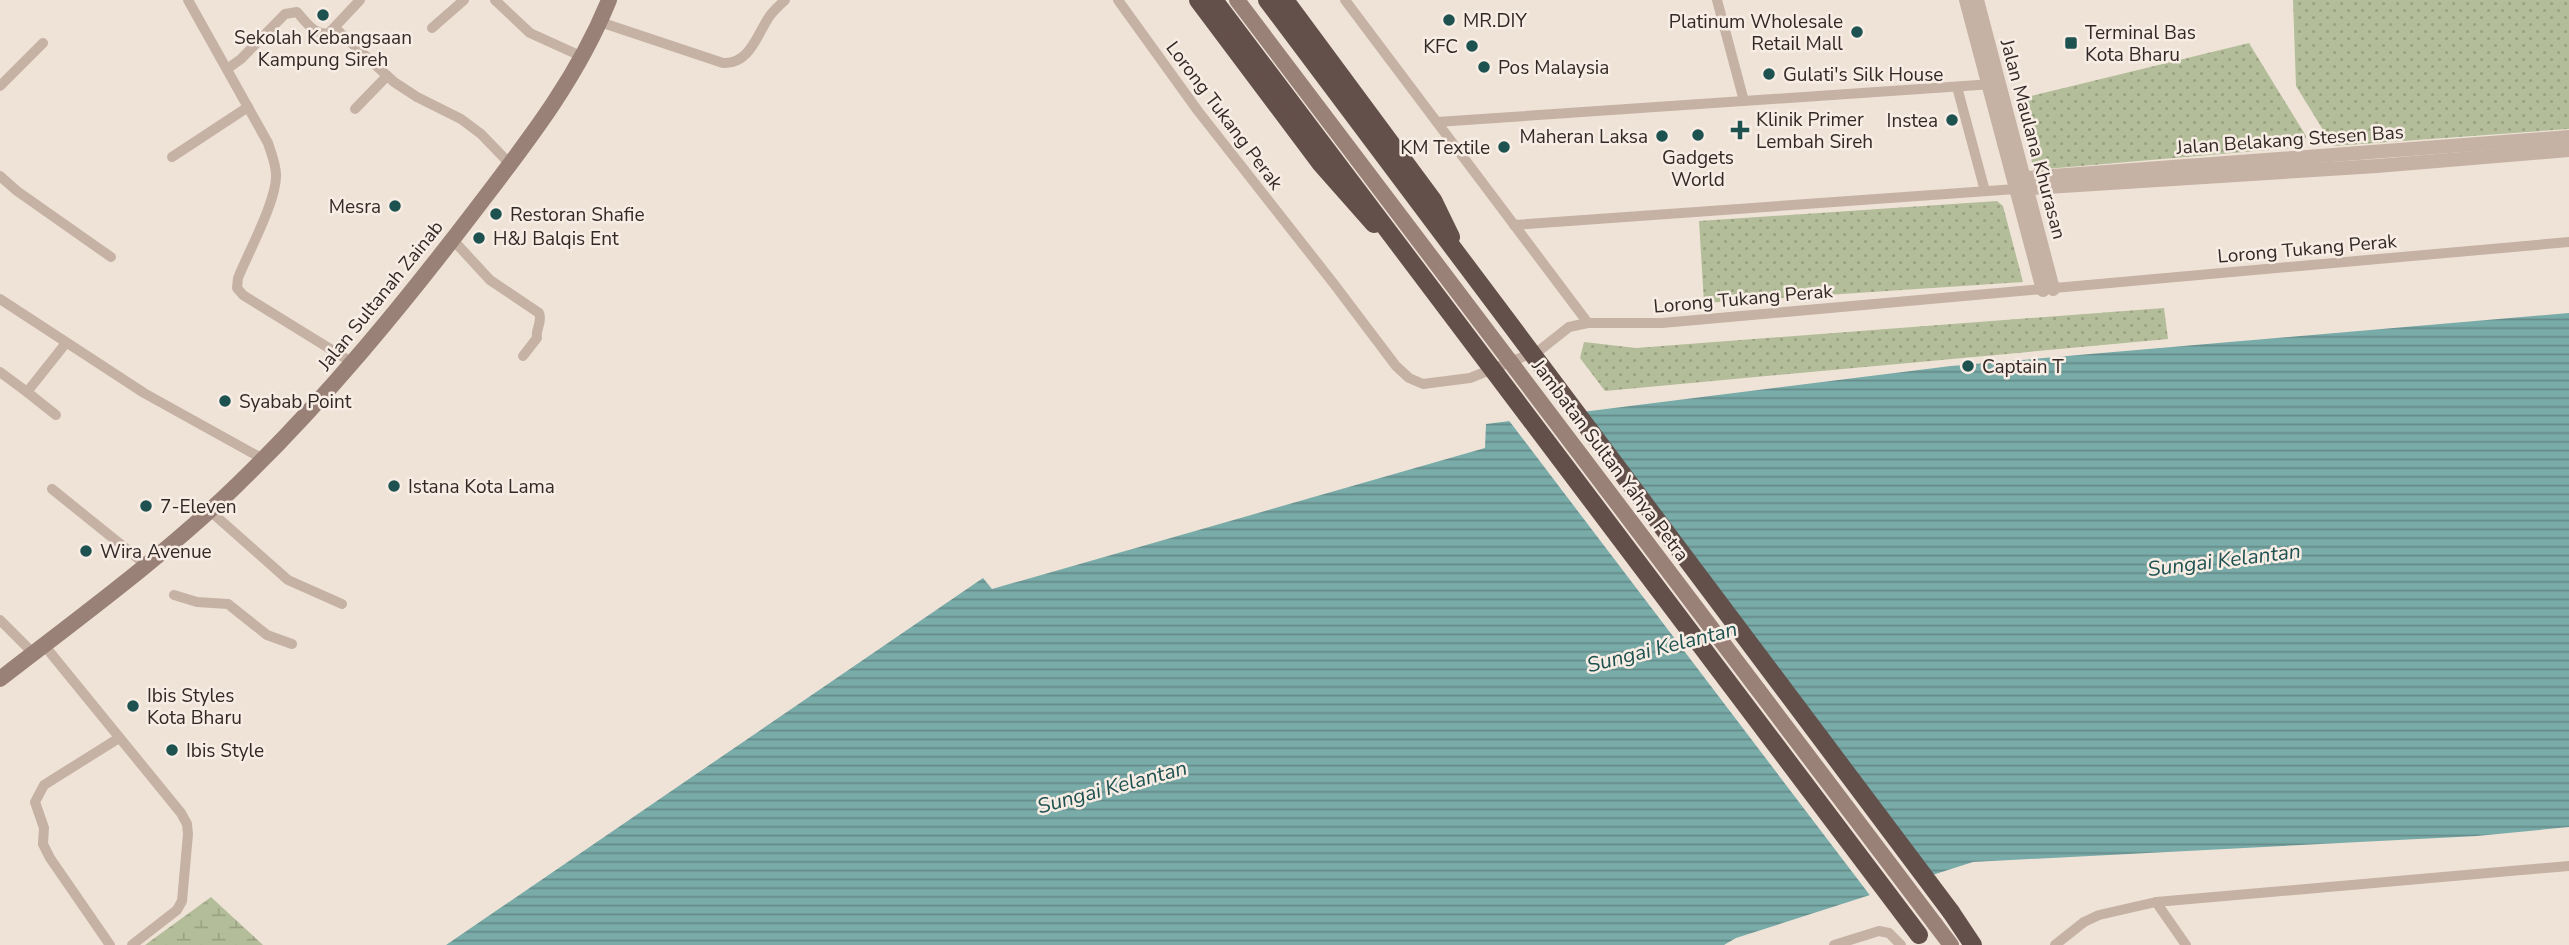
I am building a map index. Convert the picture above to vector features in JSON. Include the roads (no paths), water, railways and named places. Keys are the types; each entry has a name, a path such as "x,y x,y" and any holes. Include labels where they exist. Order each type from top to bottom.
{"highway":[{"path":"1198,0 1321,164 1430,286"},
{"path":"1214,0 1923,940"},
{"name":"Jambatan Sultan Yahya Petra","path":"1267,0 1951,912 1973,945"},
{"path":"1284,0 1433,200 1463,261"}],"main road":[{"name":"Jalan Sultanah Zainab","path":"0,679 209,510 263,459 353,363 453,240 545,118 583,57 609,0"},
{"name":"Jambatan Sultan Yahya Petra","path":"1237,0 1951,945"}],"street":[{"path":"188,0 268,143 276,175 274,191 238,278 237,288 243,295 353,363"},
{"path":"227,69 241,59 285,13 297,12 314,30 322,34 329,33 360,0"},
{"path":"432,28 464,0"},
{"path":"495,0 530,33 583,57"},
{"path":"600,22 732,64 754,44 771,14 785,0"},
{"name":"Lorong Tukang Perak","path":"1118,0 1198,111 1396,366 1409,378 1423,384 1470,378 1540,350 1569,327 1588,324 1662,323 2569,242"},
{"path":"1345,0 1588,324"},
{"path":"1717,0 1744,101"},
{"name":"Jalan Maulana Khurasan","path":"1966,0 1994,84"},
{"name":"Jalan Maulana Khurasan","path":"1977,0 1994,84 2048,289"},
{"path":"335,28 406,91 461,120 481,134 510,164"},
{"path":"0,86 43,43"},
{"path":"355,109 387,76"},
{"path":"1437,122 1994,84"},
{"path":"1957,87 1985,191"},
{"path":"172,157 248,107"},
{"name":"Jalan Belakang Stesen Bas","path":"2376,159 2569,137"},
{"name":"Jalan Belakang Stesen Bas","path":"2020,184 2376,159 2569,150"},
{"path":"0,176 111,257"},
{"path":"1514,225 1998,190 2020,184"},
{"path":"453,240 490,280 539,313 541,317 536,330 537,338 523,356"},
{"path":"0,299 144,393 263,459"},
{"path":"27,392 66,343"},
{"path":"0,372 57,415"},
{"path":"52,489 145,564"},
{"path":"209,510 288,580 342,604"},
{"path":"174,595 197,602 228,604 267,635 292,644"},
{"path":"0,620 39,649 120,738 187,824 182,901 177,910 132,945"},
{"path":"110,945 50,858 43,844 44,828 35,802 44,785 120,738"},
{"path":"2055,945 2084,922 2099,915 2156,901 2569,866"},
{"path":"2156,901 2186,945"},
{"path":"1834,945 1879,931 1889,933 1901,945"}],"water":[{"name":"Sungai Kelantan","path":"2569,313 2569,827 2477,836 1973,862 1736,938 1724,945 446,945 983,578 992,589 1485,448 1486,424 1951,366"}],"place":[{"name":"Sekolah Kebangsaan Kampung Sireh","path":"323,15"},
{"name":"MR.DIY","path":"1449,20"},
{"name":"Platinum Wholesale Retail Mall","path":"1857,32"},
{"name":"Terminal Bas Kota Bharu","path":"2071,43"},
{"name":"KFC","path":"1472,46"},
{"name":"Pos Malaysia","path":"1484,67"},
{"name":"Gulati's Silk House","path":"1769,74"},
{"name":"Instea","path":"1952,120"},
{"name":"Klinik Primer Lembah Sireh","path":"1740,130"},
{"name":"Gadgets World","path":"1698,135"},
{"name":"Maheran Laksa","path":"1662,136"},
{"name":"KM Textile","path":"1504,147"},
{"name":"Mesra","path":"395,206"},
{"name":"Restoran Shafie","path":"496,214"},
{"name":"H&J Balqis Ent","path":"479,238"},
{"name":"Captain T","path":"1968,366"},
{"name":"Syabab Point","path":"225,401"},
{"name":"Istana Kota Lama","path":"394,486"},
{"name":"7-Eleven","path":"146,506"},
{"name":"Wira Avenue","path":"86,551"},
{"name":"Ibis Styles Kota Bharu","path":"133,706"},
{"name":"Ibis Style","path":"172,750"}]}
